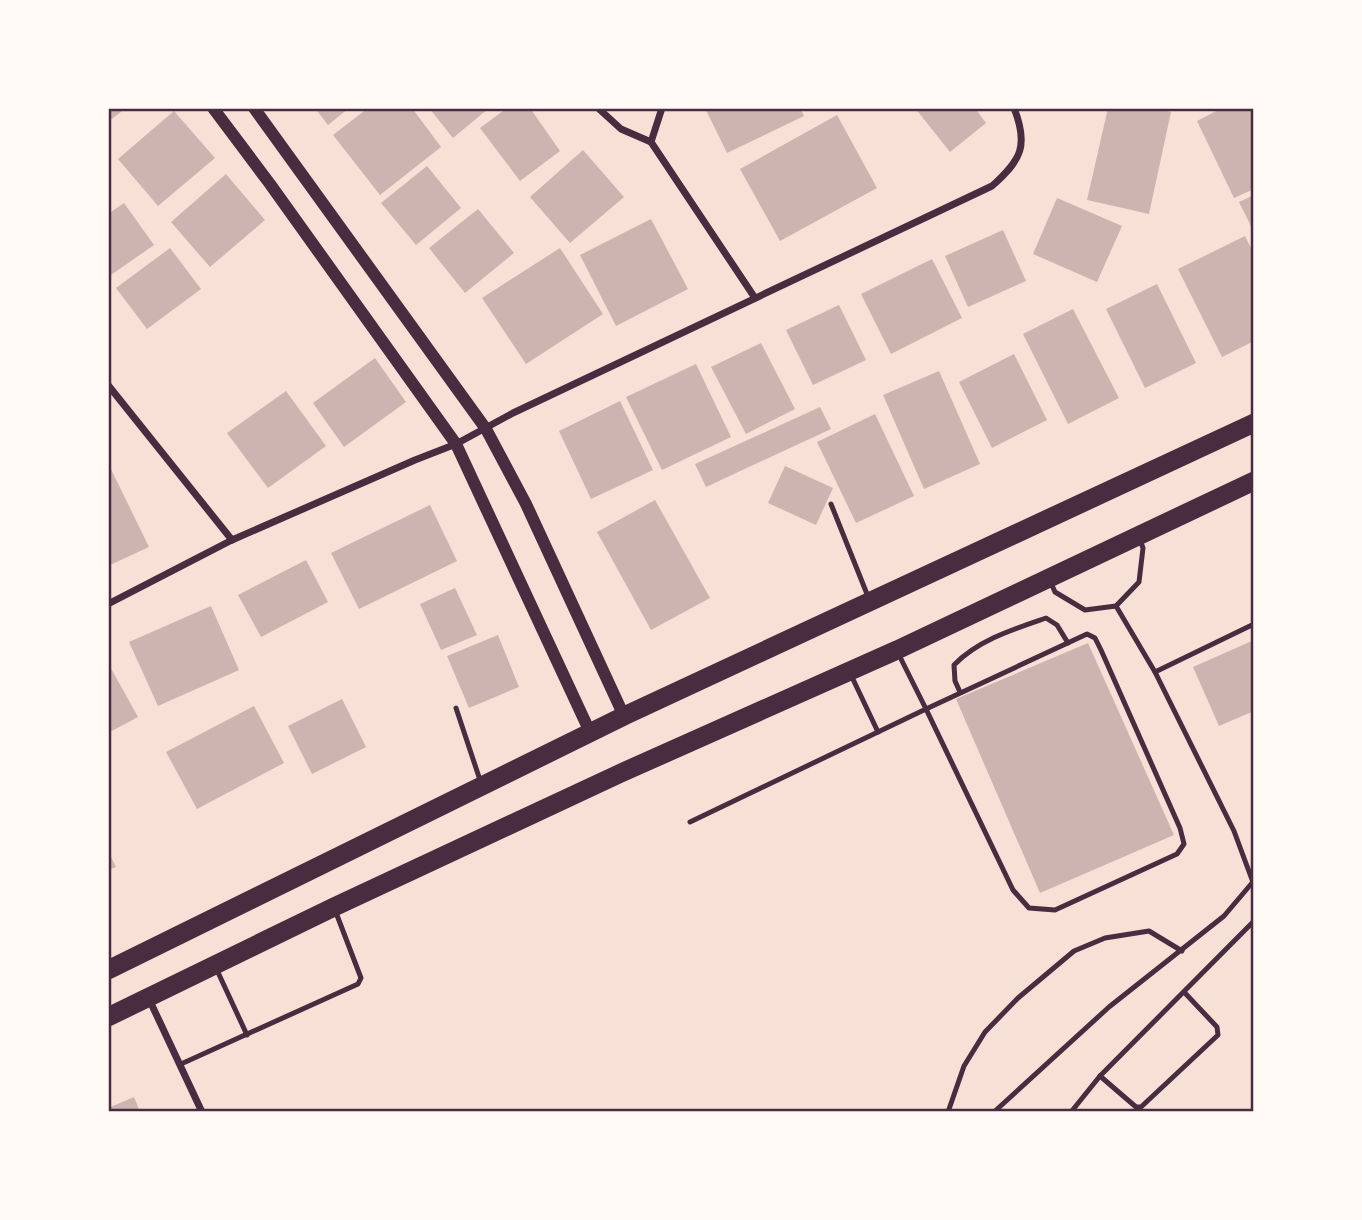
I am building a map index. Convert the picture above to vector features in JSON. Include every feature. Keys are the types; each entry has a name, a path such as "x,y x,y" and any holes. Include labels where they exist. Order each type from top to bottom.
{"highway":[{"path":"108,970 590,732 1254,423"},
{"path":"108,1017 334,907 621,773 850,672 1254,481"}],"street":[{"path":"213,108 456,444 590,732"},
{"path":"254,108 486,429 526,503 624,716"},
{"path":"598,108 621,129 651,142 755,298"},
{"path":"651,142 662,108"},
{"path":"108,604 232,540 456,444 992,186 1009,171 1021,150 1022,128 1014,108"},
{"path":"108,385 232,540"},
{"path":"149,998 202,1111"}],"lane":[{"path":"831,504 870,602"},
{"path":"1049,578 1055,592 1085,610 1116,606 1139,582 1143,548 1138,535"},
{"path":"994,1111 1109,1007 1224,916 1253,884 1234,831 1155,673 1116,606"},
{"path":"960,692 955,681 954,665 964,654 984,641 1046,618 1057,625 1068,643"},
{"path":"1155,673 1254,624"},
{"path":"690,821 878,732 926,709 960,692 1087,634 1095,638 1180,828 1184,844 1177,854 1055,910 1029,908 1013,890 926,709 897,650"},
{"path":"850,672 878,732"},
{"path":"456,708 482,786"},
{"path":"181,1065 358,984 361,978 334,907"},
{"path":"1070,1111 1100,1076 1254,921"},
{"path":"948,1111 964,1066 985,1032 1018,998 1074,951 1105,938 1149,932 1182,951"},
{"path":"215,965 247,1035"},
{"path":"1100,1076 1136,1107 1141,1107 1218,1035 1217,1027 1184,992"}],"building":[{"path":"108,108 126,108 108,122"},
{"path":"315,108 349,108 328,125"},
{"path":"368,108 412,108 441,147 380,195 333,135"},
{"path":"429,108 489,108 453,138"},
{"path":"507,108 530,108 560,151 520,181 480,128"},
{"path":"705,108 800,108 804,116 727,153"},
{"path":"915,108 975,108 986,123 950,152"},
{"path":"1108,108 1155,108 1171,112 1149,214 1087,200"},
{"path":"1222,108 1254,108 1254,189 1234,198 1197,121"},
{"path":"174,111 215,158 158,206 118,159"},
{"path":"837,115 877,188 780,241 740,169"},
{"path":"583,150 624,197 570,243 530,197"},
{"path":"427,166 461,208 416,245 381,203"},
{"path":"226,174 265,220 210,267 171,222"},
{"path":"1254,195 1254,232 1239,202"},
{"path":"1057,198 1122,226 1097,282 1033,254"},
{"path":"124,203 154,245 108,277 108,214"},
{"path":"478,209 514,253 465,293 429,248"},
{"path":"651,219 688,289 616,326 580,255"},
{"path":"1003,230 1026,281 968,307 945,256"},
{"path":"1245,236 1254,254 1254,341 1222,357 1178,269"},
{"path":"170,248 201,289 147,329 116,288"},
{"path":"560,248 603,314 526,364 482,298"},
{"path":"932,259 962,318 891,354 861,294"},
{"path":"1157,284 1196,363 1145,388 1106,309"},
{"path":"839,305 866,360 813,385 786,330"},
{"path":"1073,309 1119,398 1068,424 1023,334"},
{"path":"761,343 795,409 746,434 711,367"},
{"path":"1014,354 1047,420 992,448 959,382"},
{"path":"375,358 406,402 344,447 313,403"},
{"path":"696,364 731,437 662,470 626,397"},
{"path":"939,371 980,464 924,489 883,395"},
{"path":"286,391 326,446 268,488 227,433"},
{"path":"620,401 653,470 591,499 559,431"},
{"path":"820,407 831,429 706,487 695,464"},
{"path":"875,414 914,496 856,523 817,442"},
{"path":"108,463 149,547 108,566"},
{"path":"785,466 833,488 816,525 768,503"},
{"path":"655,500 710,598 651,630 597,532"},
{"path":"430,505 457,561 359,609 331,553"},
{"path":"306,560 328,602 261,637 238,595"},
{"path":"455,588 477,635 441,650 420,604"},
{"path":"211,606 239,670 158,706 129,642"},
{"path":"498,635 519,687 469,708 447,656"},
{"path":"1254,640 1254,711 1219,726 1193,667"},
{"path":"1088,643 1174,835 1040,893 956,699"},
{"path":"108,663 138,717 108,733"},
{"path":"342,699 366,747 312,774 288,726"},
{"path":"254,706 284,763 197,809 166,752"},
{"path":"108,851 116,867 108,870"},
{"path":"134,1097 140,1112 108,1112 108,1108"}]}
